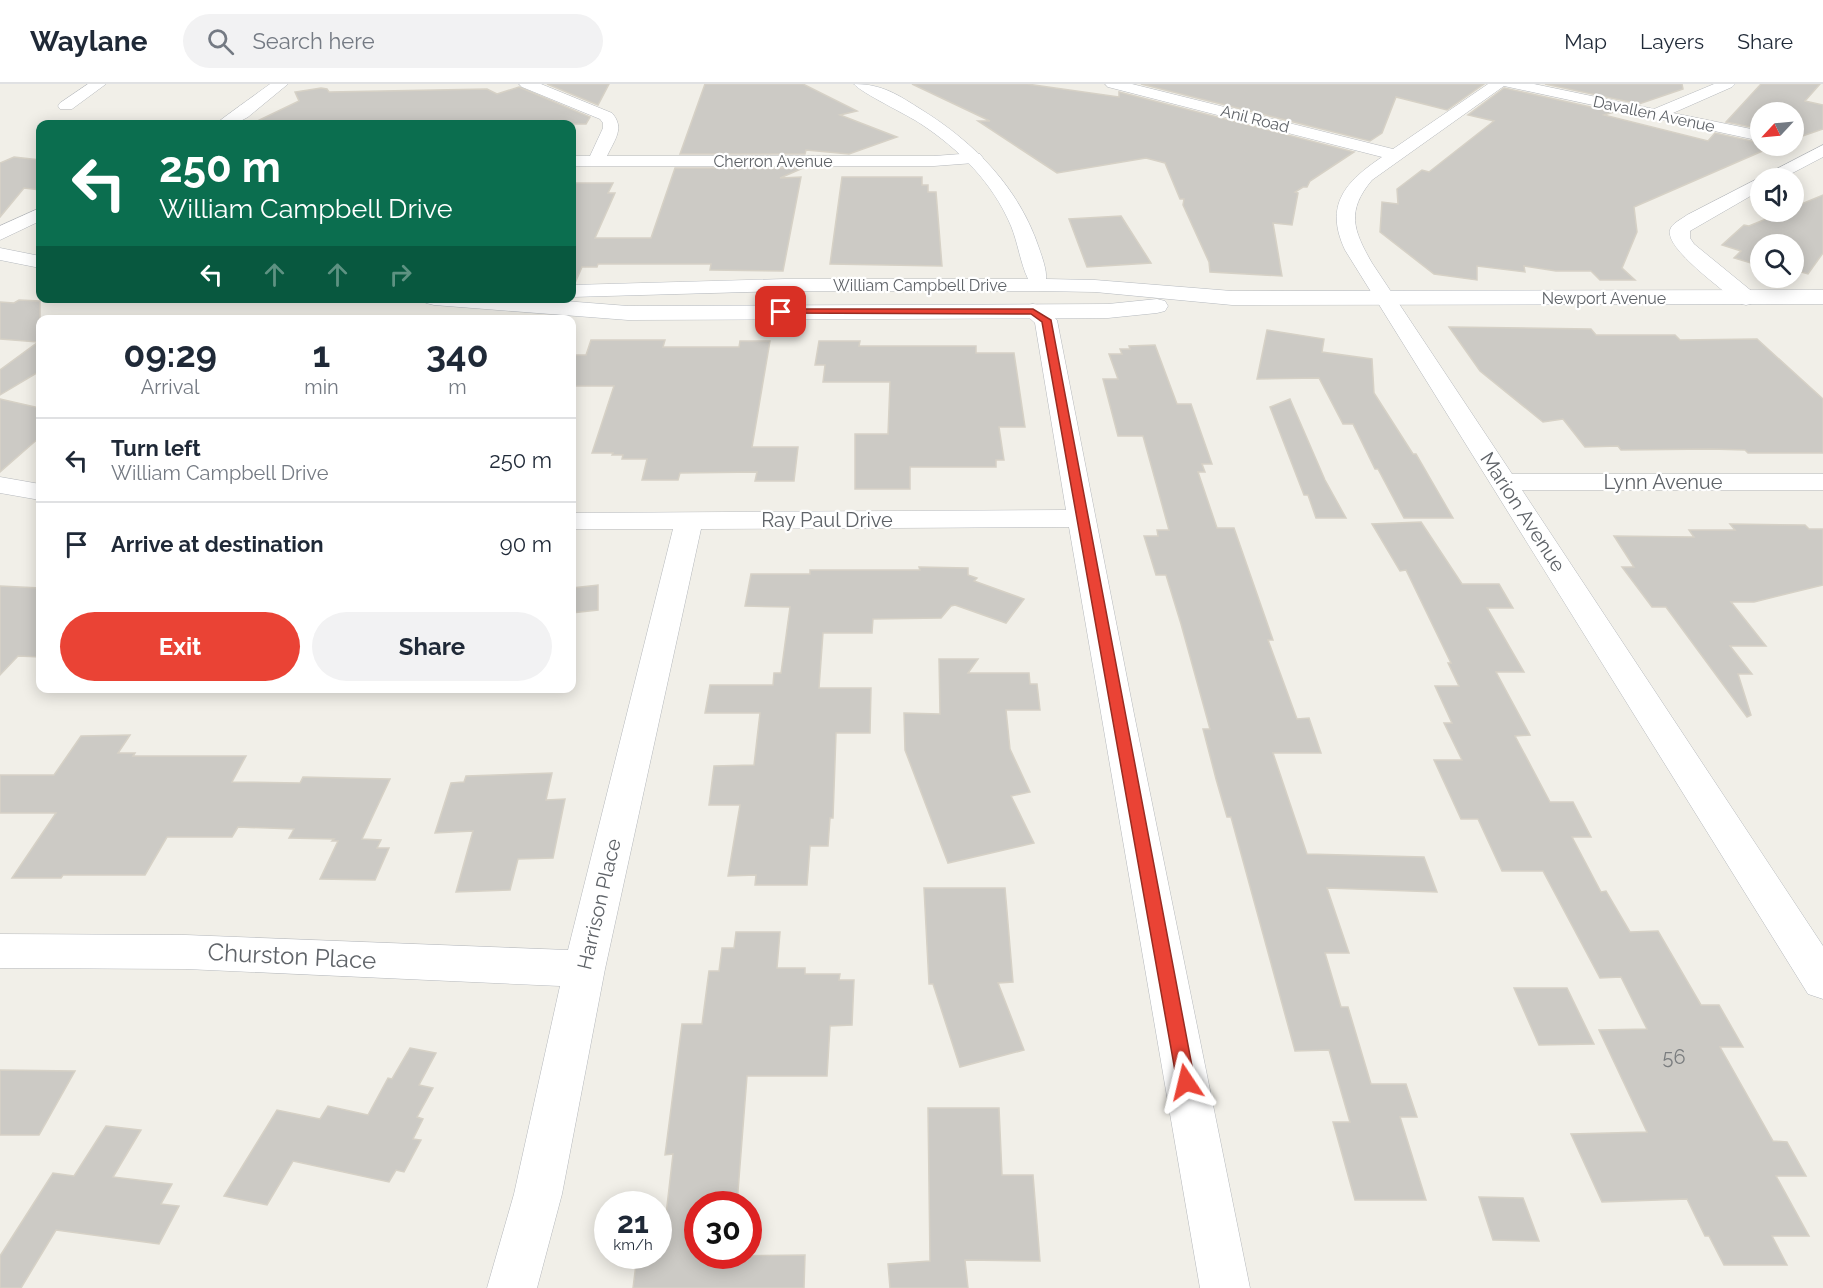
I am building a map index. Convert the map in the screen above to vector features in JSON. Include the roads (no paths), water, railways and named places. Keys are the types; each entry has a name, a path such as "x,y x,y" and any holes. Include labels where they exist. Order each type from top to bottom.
{"street":[{"path":"66,106 98,84"},
{"path":"231,120 280,84"},
{"path":"527,84 606,116 611,128 596,161"},
{"path":"862,84 913,112 974,158 991,176 1015,214 1027,241 1040,283 1069,298 1066,305 1046,314"},
{"name":"Anil Road","path":"1113,84 1396,155"},
{"name":"Marion Avenue","path":"1498,84 1366,176 1354,189 1346,206 1344,224 1353,247 1385,298 1823,981"},
{"name":"Davallen Avenue","path":"1511,84 1750,134"},
{"path":"1656,114 1727,84"},
{"path":"1804,145 1823,150"},
{"path":"1789,168 1823,150"},
{"name":"Cherron Avenue","path":"576,161 934,161 974,158"},
{"path":"1746,298 1686,248 1680,238 1680,229 1750,189"},
{"path":"0,234 36,216"},
{"path":"0,254 36,261"},
{"path":"1040,283 1021,299 1046,314 1225,1288"},
{"name":"William Campbell Drive","path":"576,291 785,285 1040,283 1232,298 1385,298"},
{"path":"781,312 777,308 775,298 785,285"},
{"path":"823,312 832,300 826,285"},
{"path":"628,313 636,288"},
{"name":"Newport Avenue","path":"1385,298 1823,297"},
{"name":"William Campbell Drive","path":"494,303 628,313 1046,314 1108,311 1232,298"},
{"name":"Lynn Avenue","path":"1504,482 1823,482"},
{"path":"0,485 36,491"},
{"name":"Ray Paul Drive","path":"576,521 1082,518"},
{"name":"Harrison Place","path":"512,1288 538,1194 584,969 688,521"},
{"name":"Churston Place","path":"0,951 186,952 584,969"}]}
